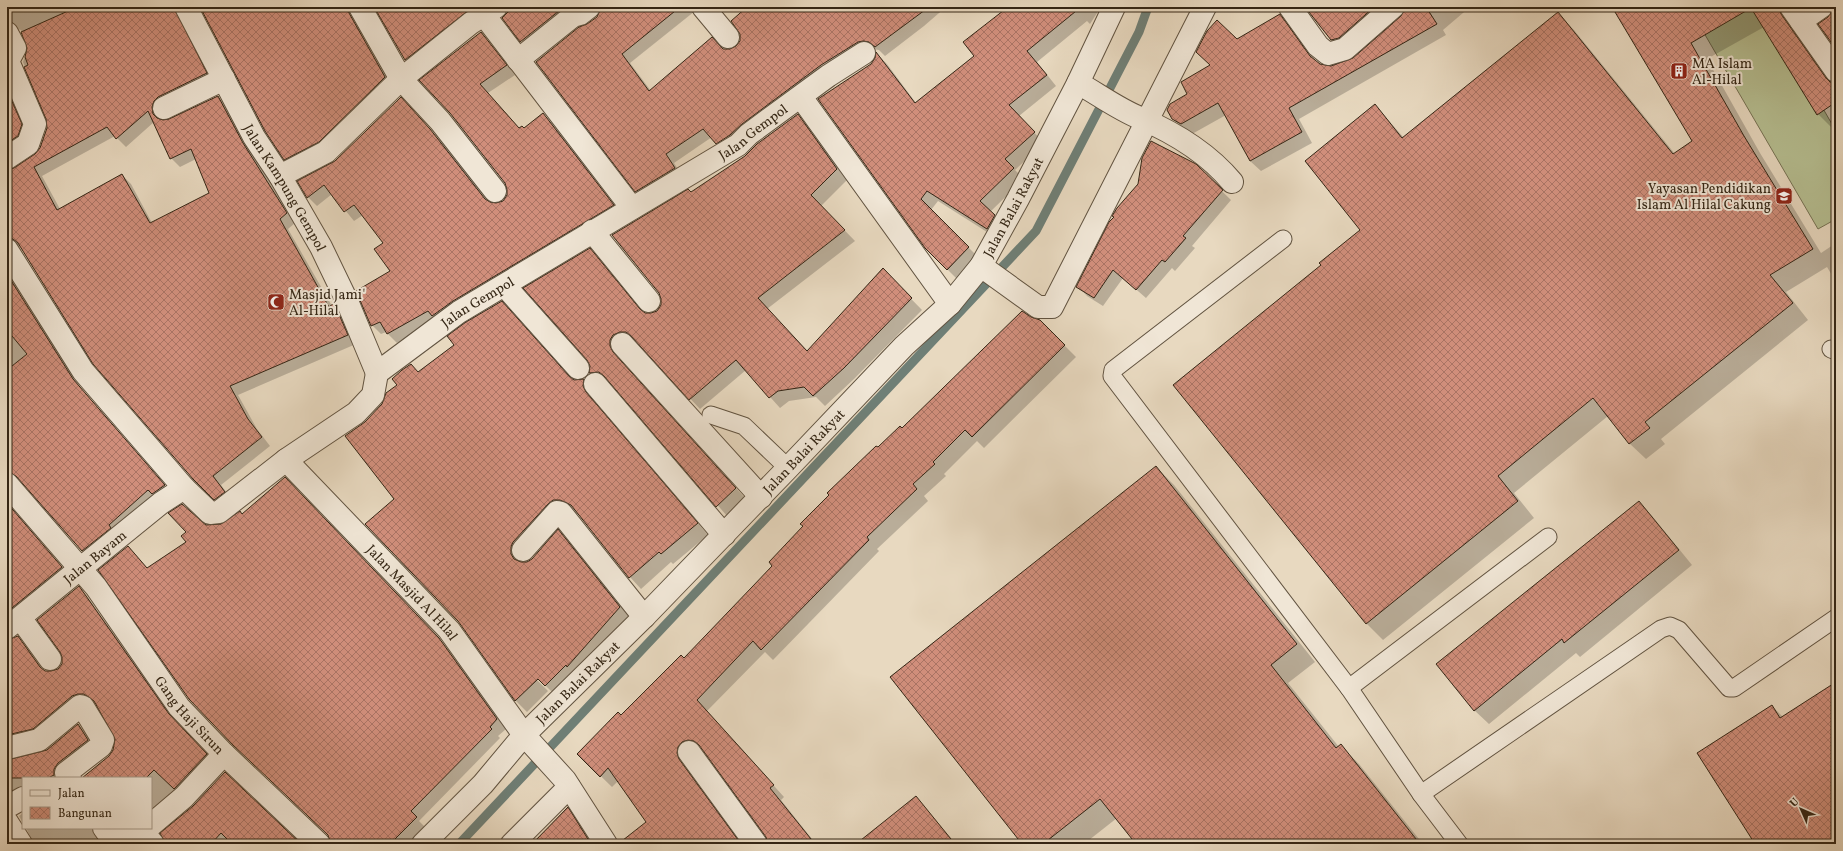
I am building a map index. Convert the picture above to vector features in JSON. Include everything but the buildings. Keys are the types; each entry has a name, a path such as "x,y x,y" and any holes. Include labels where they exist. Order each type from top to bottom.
{"street":[{"name":"Jalan Kampung Gempol","path":"186,7 224,79 236,106 254,137 280,176 321,246 348,301 377,372"},
{"path":"360,7 401,79 440,121 495,191"},
{"path":"703,7 728,37"},
{"name":"Jalan Balai Rakyat","path":"423,844 529,740 644,617 761,497 904,346 950,304 985,269 1018,199 1063,109 1078,83 1114,7"},
{"path":"985,269 1038,307 1052,307 1120,175 1143,119 1204,7"},
{"path":"1290,7 1318,46 1328,54 1345,49 1393,7"},
{"path":"1821,7 1796,14 1836,71"},
{"path":"518,60 576,10"},
{"path":"280,176 326,152 401,79 490,11 518,60 632,208"},
{"path":"7,33 15,48 8,61 35,124 28,144 7,158"},
{"name":"Jalan Gempol","path":"377,372 459,312 505,286 592,231 738,145 750,134 828,76 864,53"},
{"path":"164,108 224,79"},
{"path":"1078,83 1143,119 1182,138 1219,167 1232,182"},
{"name":"Jalan Gempol","path":"801,97 950,304"},
{"path":"592,231 650,301"},
{"path":"7,250 83,371 184,488 210,513 219,512 286,460 356,413 373,395 377,372"},
{"path":"505,286 578,368"},
{"path":"622,344 761,497"},
{"path":"595,384 724,535"},
{"name":"Jalan Masjid Al Hilal","path":"286,460 449,630 529,740 567,783 606,844"},
{"name":"Gang Haji Sirun","path":"7,484 96,587 179,707 224,754 319,844"},
{"name":"Jalan Bayam","path":"14,624 80,568 161,503 184,488"},
{"path":"523,550 557,512 561,512 644,617"},
{"path":"14,624 50,659"},
{"path":"7,748 39,740 80,706 83,707 103,740 101,746 64,776"},
{"path":"689,752 756,844"},
{"path":"107,837 149,832 224,754"},
{"path":"512,844 567,783"},
{"path":"7,807 22,799"},
{"path":"7,822 21,844"}],"lane":[{"path":"1283,239 1113,370 1112,376 1349,688 1422,794 1459,844"},
{"path":"711,415 744,426 788,468"},
{"path":"1349,688 1548,537"},
{"path":"1422,794 1661,629 1670,626 1679,630 1730,688 1734,688 1836,618"}],"green space":[{"path":"1750,7 1764,7 1836,131 1836,219 1818,229 1704,33"}],"waterway":[{"path":"459,844 1036,231 1139,32 1148,7"}],"place":[{"name":"MA Islam Al-Hilal","path":"1679,71"},
{"name":"Yayasan Pendidikan Islam Al Hilal Cakung","path":"1784,196"},
{"name":"Masjid Jami' Al-Hilal","path":"276,302"}]}
